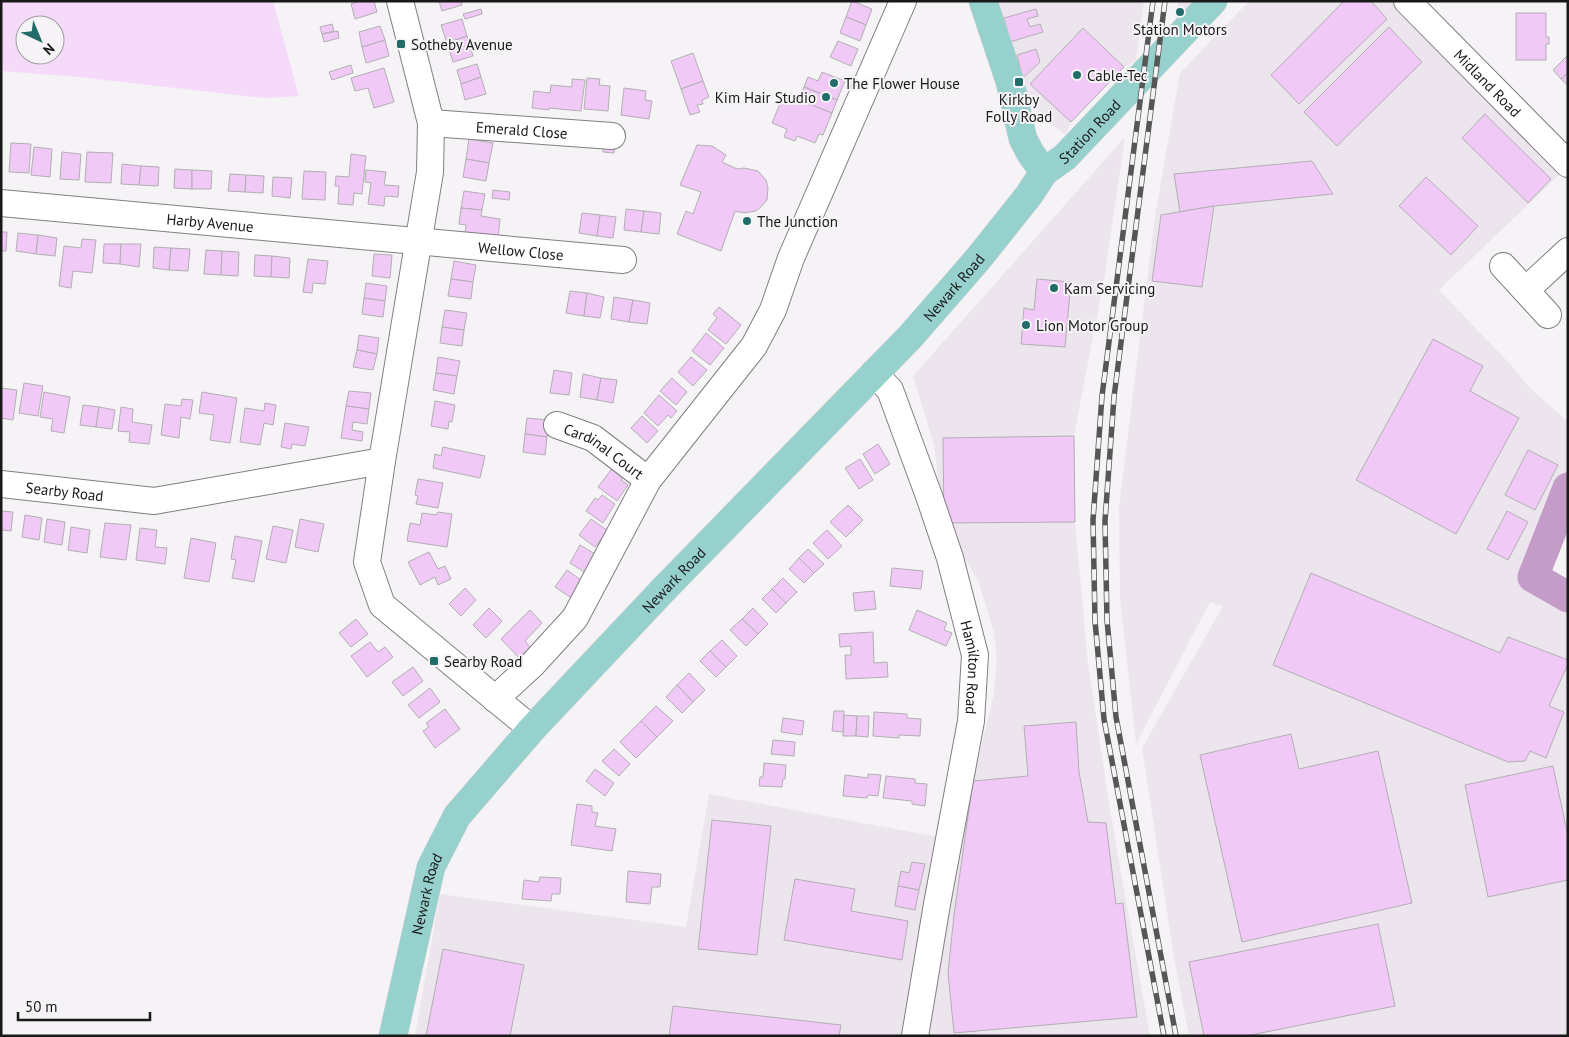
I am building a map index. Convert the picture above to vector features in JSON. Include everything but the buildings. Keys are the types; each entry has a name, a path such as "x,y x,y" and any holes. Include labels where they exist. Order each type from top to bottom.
{"main road":[{"path":"984,1 1010,82 1023,139 1044,172"},
{"name":"Station Road","path":"1044,172 1066,157 1213,1"},
{"name":"Newark Road","path":"393,1036 431,867 457,816 532,729 664,589 910,337 978,259 1029,195 1044,172"}],"street":[{"path":"400,1 431,123 430,172 367,562 382,605 532,729"},
{"path":"495,699 532,665 575,618 648,480 754,346 774,310 791,258 903,1"},
{"name":"Midland Road","path":"1407,1 1566,160"},
{"name":"Emerald Close","path":"431,123 612,136"},
{"name":"Harby Avenue","path":"1,203 419,240"},
{"name":"Wellow Close","path":"419,240 623,260"},
{"path":"1526,290 1568,251"},
{"path":"1504,266 1548,315"},
{"name":"Hamilton Road","path":"874,373 890,390 929,496 950,558 975,655 971,721 915,1036"},
{"name":"Cardinal Court","path":"557,425 593,438 648,480"},
{"name":"Searby Road","path":"1,484 154,501 382,461"}],"shaded area":[{"path":"1,1 273,1 299,96 255,97 78,77 1,71"},
{"path":"993,1 1144,1 1136,61 1124,67 1071,122 1066,135 1051,124 1024,92"},
{"name":"Station Motors","path":"1178,1 1193,1 1175,22"},
{"path":"1249,1 1393,1 1561,173 1439,290 1512,366 1527,385 1568,422 1568,473 1522,588 1568,610 1568,1036 1189,1036 1174,958 1142,748 1223,606 1210,602 1136,744 1120,598 1119,507 1155,216 1180,73"},
{"path":"1125,137 1105,274 1074,436 1075,522 1088,663 1111,816 1150,1036 415,1036 440,894 686,927 709,794 938,837 964,837 973,781 993,698 997,659 994,633 979,583 944,523 934,445 913,376"}],"waterway":[{"path":"1568,488 1533,577 1568,597"}],"railway":[{"path":"1153,1 1102,396 1093,520 1095,621 1104,719 1164,1036"},
{"path":"1165,1 1114,397 1105,521 1107,620 1116,717 1176,1036"}],"place":[{"name":"Station Motors","path":"1180,12"},
{"name":"Sotheby Avenue","path":"401,44"},
{"name":"Cable-Tec","path":"1077,75"},
{"name":"Kirkby Folly Road","path":"1019,82"},
{"name":"The Flower House","path":"834,83"},
{"name":"Kim Hair Studio","path":"826,97"},
{"name":"The Junction","path":"747,221"},
{"name":"Kam Servicing","path":"1054,288"},
{"name":"Lion Motor Group","path":"1026,325"},
{"name":"Searby Road","path":"434,661"}]}
